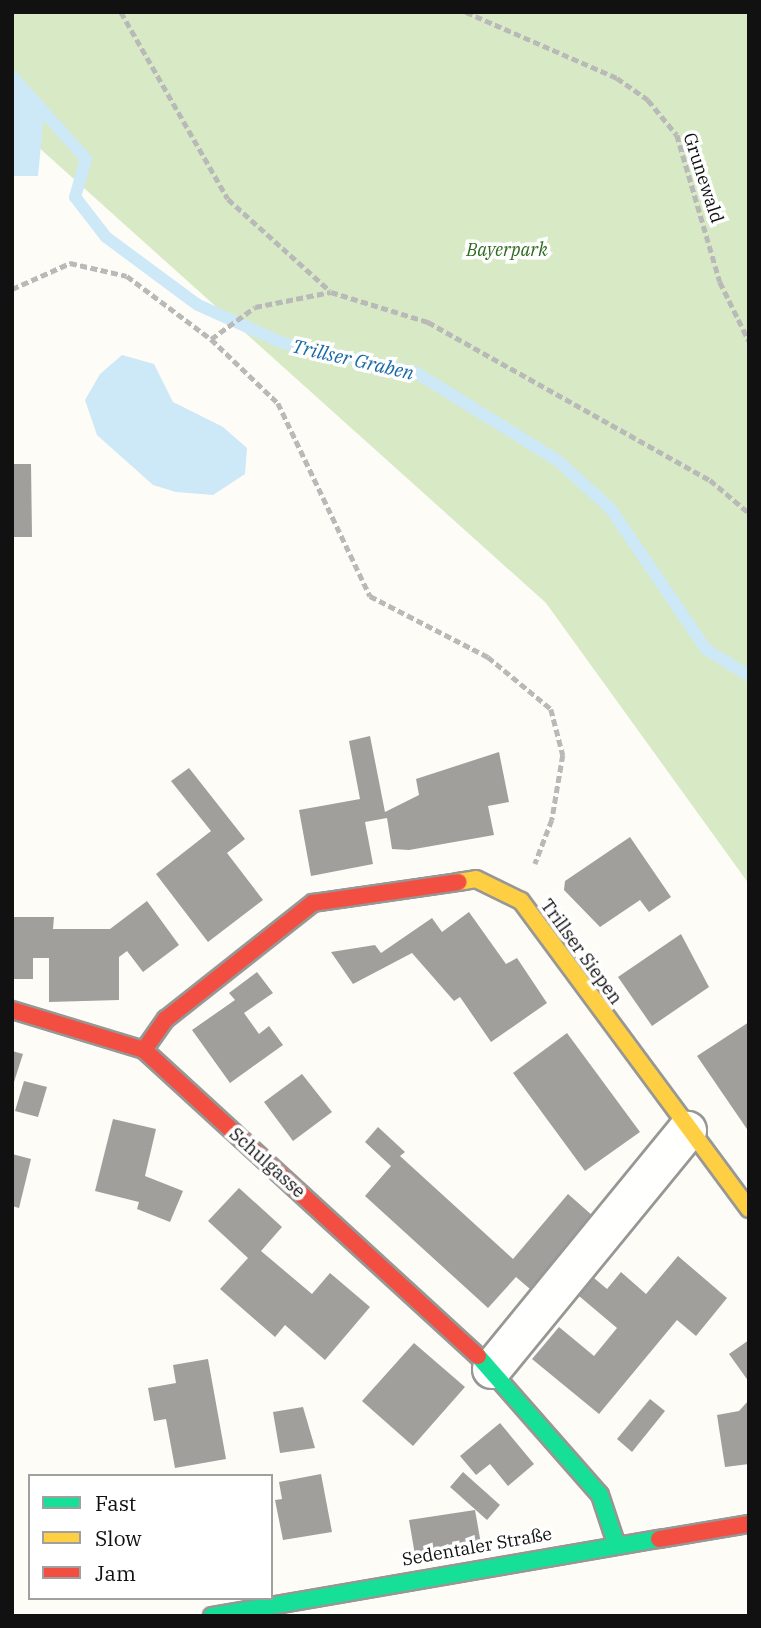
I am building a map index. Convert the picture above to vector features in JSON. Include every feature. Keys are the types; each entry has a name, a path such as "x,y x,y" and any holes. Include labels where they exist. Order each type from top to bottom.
{"street":[{"name":"Trillser Siepen","path":"144,1050 166,1019 313,903 476,879 521,901 687,1132 749,1209"},
{"name":"Schulgasse","path":"12,1010 144,1050 492,1369 600,1495 616,1543"},
{"path":"492,1369 687,1132"},
{"name":"Sedentaler Straße","path":"212,1616 616,1543 749,1524"}],"path":[{"path":"121,12 228,199 331,292 428,322 710,480 749,513"},
{"name":"Grunewald","path":"466,12 617,78 648,100 677,135 720,282 749,341"},
{"path":"12,289 70,263 127,276 211,339 278,403 370,596 488,657 551,709 563,755 552,820 521,901"},
{"path":"211,339 255,307 331,292"}],"green space":[{"name":"Bayerpark","path":"12,12 749,12 749,884 546,603 26,136 12,105"}],"water":[{"path":"12,86 39,102 44,114 38,176 12,176"},
{"path":"122,355 154,364 173,402 223,427 247,448 245,474 213,495 176,492 153,485 97,435 85,400 100,374"}],"building":[{"path":"12,464 31,464 32,537 12,537"},
{"path":"370,736 385,812 419,795 416,779 499,752 509,802 488,806 494,835 409,850 392,849 387,818 365,822 373,864 311,876 299,810 360,799 349,741"},
{"path":"189,768 245,839 227,853 263,900 208,942 156,874 211,831 171,781"},
{"path":"630,837 671,897 649,912 640,900 600,927 564,890 565,881"},
{"path":"147,901 179,945 143,972 127,951 119,957 119,1000 49,1002 49,958 33,958 33,979 12,979 12,917 54,917 53,929 110,929"},
{"path":"469,912 506,964 517,958 547,1003 491,1042 460,997 454,1001 412,953 353,984 331,952 375,945 381,953 432,918 442,932"},
{"path":"681,934 709,987 652,1026 618,977"},
{"path":"257,972 273,993 244,1013 259,1034 269,1026 283,1045 230,1083 192,1030 235,1000 229,993"},
{"path":"749,1022 749,1132 697,1056"},
{"path":"567,1033 640,1132 585,1171 513,1073"},
{"path":"12,1051 23,1054 13,1085 12,1085"},
{"path":"302,1074 332,1112 293,1141 264,1102"},
{"path":"24,1081 47,1087 38,1117 15,1111"},
{"path":"113,1119 156,1129 145,1176 183,1191 170,1222 137,1209 139,1202 95,1191"},
{"path":"378,1127 405,1152 400,1156 513,1259 568,1194 593,1216 530,1289 516,1277 488,1308 365,1196 391,1166 365,1142"},
{"path":"12,1154 31,1159 19,1208 12,1206"},
{"path":"239,1188 282,1227 261,1251 312,1294 330,1273 370,1307 325,1360 285,1325 275,1337 220,1289 248,1258 208,1221"},
{"path":"678,1256 727,1298 696,1336 677,1320 599,1414 532,1359 559,1327 594,1356 617,1328 579,1296 594,1278 607,1289 621,1272 646,1294"},
{"path":"749,1340 749,1382 729,1354"},
{"path":"414,1343 465,1387 413,1446 362,1401"},
{"path":"208,1359 226,1459 175,1468 166,1419 154,1421 148,1388 176,1383 173,1365"},
{"path":"650,1399 665,1411 632,1452 617,1439"},
{"path":"749,1400 749,1464 725,1467 717,1415 739,1411"},
{"path":"303,1407 315,1448 280,1453 273,1412"},
{"path":"500,1423 534,1464 508,1486 490,1464 476,1475 460,1456"},
{"path":"463,1472 500,1505 487,1520 450,1487"},
{"path":"321,1474 332,1532 283,1540 275,1500 282,1499 279,1482"},
{"path":"475,1510 481,1544 415,1555 409,1520"}],"waterway":[{"name":"Trillser Graben","path":"12,76 86,159 75,197 106,237 198,305 283,343 415,372 557,460 610,508 706,649 749,676"}],"traffic: fast":[{"path":"478,1356 600,1495 616,1543"},
{"path":"212,1616 659,1539"}],"traffic: slow":[{"path":"458,882 476,879 521,901 749,1209"}],"traffic: jam":[{"path":"144,1050 166,1019 313,903 458,882"},
{"path":"12,1010 144,1050 478,1356"},
{"path":"659,1539 749,1524"}]}
